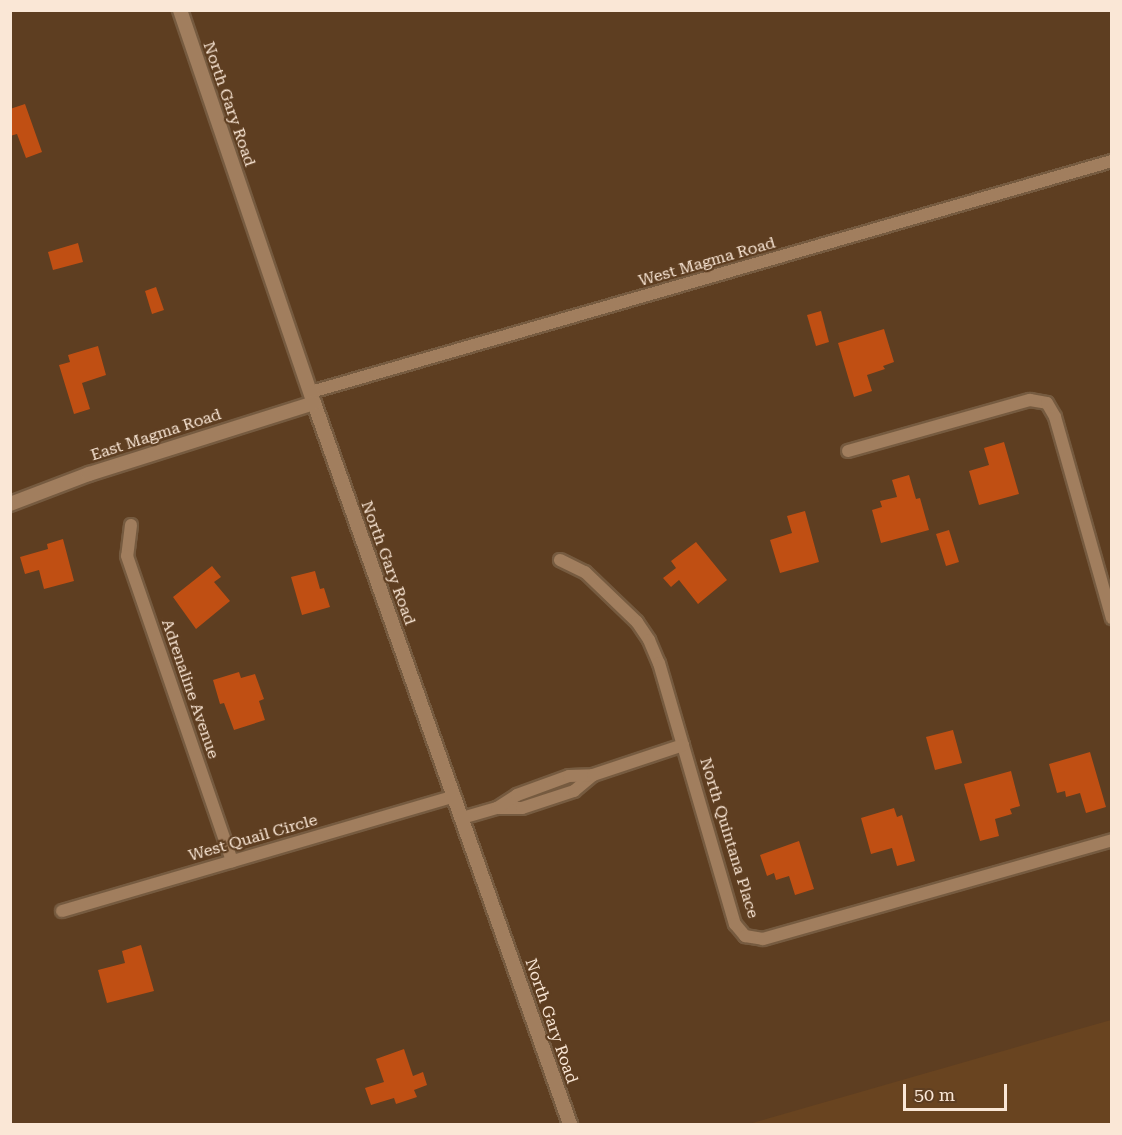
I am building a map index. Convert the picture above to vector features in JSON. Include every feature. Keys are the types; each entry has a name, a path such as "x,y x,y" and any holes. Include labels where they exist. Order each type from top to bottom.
{"street":[{"name":"North Gary Road","path":"180,10 313,398 570,1125"},
{"name":"West Magma Road","path":"313,398 1112,161"},
{"name":"East Magma Road","path":"10,504 99,470 313,398"},
{"path":"848,451 1030,400 1047,403 1055,417 1112,618"},
{"name":"Adrenaline Avenue","path":"131,525 127,556 232,861"},
{"name":"North Quintana Place","path":"560,560 585,572 637,622 649,640 659,663 735,924 745,936 763,939 1112,840"},
{"path":"462,818 497,808 517,795 559,780 592,775 683,745"},
{"name":"West Quail Circle","path":"62,911 454,796"}],"shaded area":[{"path":"1111,1020 1111,1124 749,1124"}],"building":[{"path":"25,104 42,152 26,158 17,134 10,136 10,109"},
{"path":"78,243 83,262 53,270 48,252"},
{"path":"156,287 164,310 152,314 145,291"},
{"path":"821,311 829,342 816,346 807,315"},
{"path":"884,329 894,362 883,366 885,369 867,375 872,391 854,397 838,343"},
{"path":"98,346 106,375 82,383 90,409 74,414 59,365 70,362 68,355"},
{"path":"1004,442 1019,494 979,505 969,471 989,465 984,448"},
{"path":"909,475 916,499 920,498 929,530 881,543 872,510 882,507 880,501 897,497 892,480"},
{"path":"805,511 819,562 780,573 770,540 792,533 787,516"},
{"path":"949,530 959,562 946,566 936,534"},
{"path":"63,539 74,581 44,589 39,570 25,574 20,557 48,549 47,544"},
{"path":"696,542 727,580 698,604 679,580 671,587 663,578 676,568 671,561"},
{"path":"212,566 221,577 214,582 230,601 196,629 173,597"},
{"path":"315,571 320,589 324,588 330,607 302,615 291,577"},
{"path":"239,672 241,678 255,674 264,699 259,701 265,720 234,730 224,703 220,704 213,680"},
{"path":"953,730 962,763 935,770 926,737"},
{"path":"1090,752 1106,807 1086,813 1080,793 1066,797 1065,791 1057,793 1049,764"},
{"path":"1011,771 1020,806 1010,809 1012,814 995,819 999,836 980,841 964,784"},
{"path":"894,808 897,817 902,815 915,861 897,866 892,848 871,854 861,818"},
{"path":"799,841 814,889 795,895 789,876 776,880 774,873 767,876 760,855"},
{"path":"141,945 154,991 107,1003 98,970 125,963 122,951"},
{"path":"404,1049 413,1076 423,1072 427,1085 414,1090 417,1097 396,1104 394,1098 371,1105 365,1088 384,1082 376,1059"}]}
